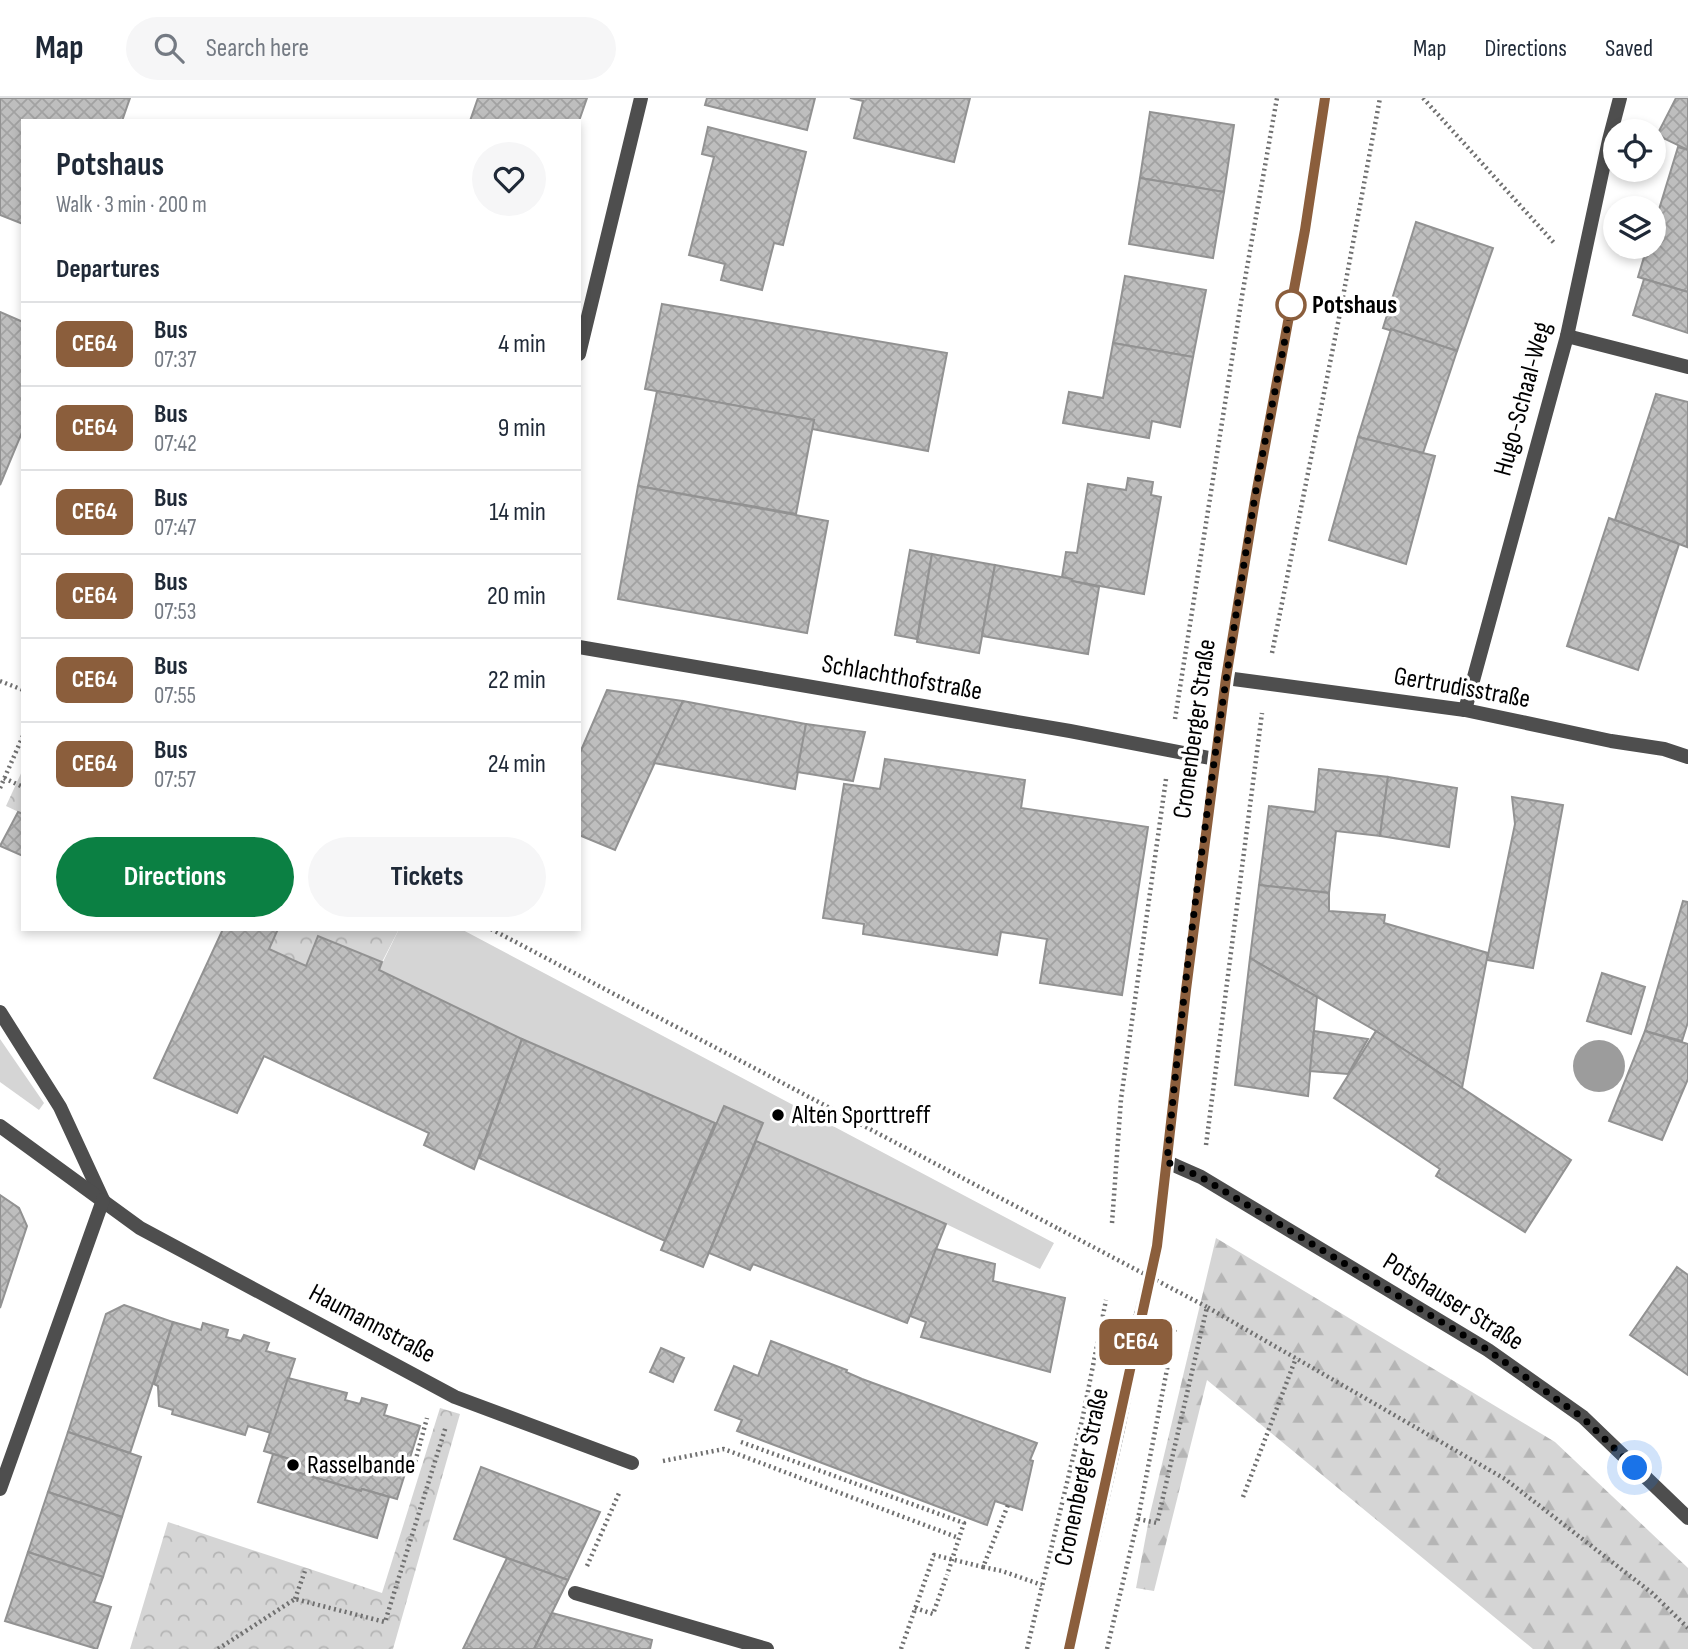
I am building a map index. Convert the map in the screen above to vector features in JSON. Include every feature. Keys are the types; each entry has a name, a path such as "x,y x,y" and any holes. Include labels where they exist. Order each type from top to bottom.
{"main road":[{"name":"Cronenberger Straße","path":"1157,1246 1226,678 1255,500 1305,230 1325,98"},
{"name":"Cronenberger Straße","path":"1069,1649 1141,1314"}],"street":[{"path":"581,346 641,98"},
{"name":"Hugo-Schaal-Weg","path":"1465,710 1567,335 1620,98"},
{"path":"1567,335 1688,367"},
{"name":"Schlachthofstraße","path":"581,647 1216,760"},
{"name":"Gertrudisstraße","path":"1226,678 1465,710 1611,741 1664,749 1688,757"},
{"name":"Haumannstraße","path":"0,1012 60,1107 103,1200 140,1228 455,1397 632,1463"},
{"path":"0,1126 103,1200 0,1489"},
{"name":"Potshauser Straße","path":"1167,1162 1201,1177 1488,1350 1583,1418 1688,1518"},
{"path":"575,1592 767,1649"}],"path":[{"path":"1112,1223 1121,1099 1170,751 1242,296 1277,98"},
{"path":"1206,1148 1266,683 1380,98"},
{"path":"1423,98 1561,251 1583,259"},
{"path":"0,681 21,689"},
{"path":"0,788 21,740"},
{"path":"4,778 21,786"},
{"path":"495,931 1207,1307 1505,1479 1652,1592 1688,1628"},
{"path":"1027,1649 1083,1416 1106,1300"},
{"path":"1138,1519 1157,1523 1207,1307"},
{"path":"1107,1649 1138,1519 1175,1328"},
{"path":"1243,1497 1296,1358"},
{"path":"408,1464 414,1466 436,1386"},
{"path":"295,1599 385,1622 455,1397"},
{"path":"741,1442 964,1523 933,1614 915,1608"},
{"path":"575,1592 632,1463 643,1464 724,1449 959,1538"},
{"path":"983,1567 1008,1505"},
{"path":"901,1649 934,1555 1042,1585"},
{"path":"218,1649 295,1599 306,1568"}],"green space":[{"path":"21,773 21,813 6,806"},
{"path":"277,931 398,931 382,962 319,936 306,966 269,949"},
{"name":"Alten Sporttreff","path":"398,931 465,931 1054,1243 1040,1269 946,1224 756,1141 763,1124 724,1107 715,1123 522,1039 379,970"},
{"path":"0,1039 44,1103 39,1110 0,1082"},
{"path":"1216,1238 1555,1442 1688,1568 1688,1649 1533,1649 1207,1380 1154,1591 1136,1588 1150,1514"},
{"path":"440,1408 460,1414 393,1649 130,1649 168,1522 382,1593"}],"shaded area":[{"path":"1599,1040 1609,1042 1617,1048 1623,1056 1623,1076 1617,1084 1609,1090 1599,1092 1589,1090 1581,1084 1575,1076 1573,1066 1575,1056 1581,1048 1589,1042"}],"building":[{"path":"0,98 130,98 123,119 21,119 21,223 0,215"},
{"path":"478,98 587,98 580,119 471,119"},
{"path":"707,98 815,98 807,130 705,105"},
{"path":"850,98 970,98 954,162 854,138 863,101"},
{"path":"1676,98 1688,98 1688,150 1666,139 1665,119"},
{"path":"1150,112 1234,125 1224,192 1140,178"},
{"path":"708,127 806,152 783,245 774,243 762,290 721,280 725,264 689,255 714,157 702,154"},
{"path":"1678,147 1688,150 1688,292 1638,277 1643,259 1666,259 1666,196 1663,196"},
{"path":"1140,178 1224,192 1213,258 1129,244"},
{"path":"1416,222 1493,248 1457,351 1383,328"},
{"path":"1125,276 1206,290 1193,357 1113,343"},
{"path":"1644,279 1688,292 1688,333 1633,315"},
{"path":"662,304 947,353 928,451 812,429 814,420 645,389"},
{"path":"0,312 21,321 21,435 0,485"},
{"path":"1391,329 1457,351 1423,453 1358,437"},
{"path":"1113,343 1193,357 1180,427 1152,421 1149,438 1063,423 1069,392 1103,398"},
{"path":"657,391 814,420 796,514 638,486"},
{"path":"1656,394 1688,402 1687,547 1615,520"},
{"path":"1358,437 1435,456 1406,564 1329,540"},
{"path":"1128,478 1153,482 1151,495 1161,497 1144,594 1062,577 1066,552 1077,553 1088,484 1126,490"},
{"path":"638,486 828,521 807,633 618,599"},
{"path":"1609,518 1679,544 1638,670 1567,646"},
{"path":"910,550 932,554 917,639 895,635"},
{"path":"932,554 995,565 979,653 917,642"},
{"path":"995,565 1072,579 1099,587 1088,654 982,636"},
{"path":"607,690 683,701 615,850 581,836 581,750"},
{"path":"683,701 806,724 795,789 654,763"},
{"path":"806,724 865,732 853,781 797,772"},
{"path":"885,759 1025,780 1021,808 1148,827 1122,995 1040,983 1047,939 1001,932 997,955 863,934 864,924 823,918 844,784 880,789"},
{"path":"1319,769 1388,777 1380,836 1336,831 1329,893 1259,885 1269,806 1315,812"},
{"path":"1388,777 1457,788 1449,847 1380,836"},
{"path":"1512,797 1563,805 1533,968 1487,960 1515,824"},
{"path":"18,812 21,813 21,855 0,846"},
{"path":"1259,885 1329,893 1329,911 1385,915 1384,923 1488,953 1462,1088 1376,1031 1250,958"},
{"path":"1683,901 1688,902 1688,1022 1682,1041 1645,1031"},
{"path":"222,931 277,931 269,949 306,966 318,936 382,962 379,970 522,1039 474,1169 424,1145 429,1133 264,1056 237,1113 154,1078"},
{"path":"1250,958 1317,997 1308,1096 1235,1085"},
{"path":"1602,973 1645,987 1631,1034 1587,1021"},
{"path":"1314,1031 1368,1039 1348,1074 1310,1071"},
{"path":"1376,1031 1571,1160 1525,1232 1436,1176 1440,1169 1334,1098"},
{"path":"1645,1031 1688,1044 1688,1079 1662,1140 1609,1121"},
{"path":"522,1039 715,1123 665,1241 479,1158"},
{"path":"724,1106 763,1123 703,1267 661,1250"},
{"path":"756,1141 946,1224 907,1323 753,1264 750,1270 709,1253"},
{"path":"0,1195 19,1208 27,1226 0,1308"},
{"path":"936,1249 995,1264 993,1281 1065,1298 1050,1372 921,1337 926,1322 910,1316"},
{"path":"1677,1267 1688,1275 1688,1375 1630,1335"},
{"path":"124,1305 173,1322 130,1453 68,1432 106,1314"},
{"path":"173,1322 201,1330 203,1323 228,1330 226,1337 241,1341 244,1335 269,1343 266,1351 295,1359 271,1433 248,1426 245,1435 172,1414 173,1410 159,1406 158,1386 154,1384"},
{"path":"771,1341 847,1370 846,1372 862,1379 1037,1443 1030,1460 1033,1461 1022,1510 995,1501 987,1525 737,1431 742,1420 715,1410 734,1366 758,1376"},
{"path":"661,1348 684,1358 673,1382 650,1372"},
{"path":"288,1378 347,1393 345,1400 360,1404 362,1398 387,1405 384,1415 420,1426 397,1499 296,1472 299,1462 264,1451"},
{"path":"68,1432 141,1457 122,1517 48,1492"},
{"path":"273,1454 299,1462 296,1472 389,1497 377,1538 258,1502"},
{"path":"481,1467 600,1512 568,1580 454,1539"},
{"path":"48,1492 122,1517 103,1577 28,1552"},
{"path":"28,1552 103,1577 94,1602 111,1607 97,1649 5,1621"},
{"path":"507,1558 568,1580 534,1649 463,1649"},
{"path":"552,1613 652,1640 650,1649 534,1649"}],"tunnel":[{"path":"1141,1314 1157,1246"}],"bus line":[{"name":"CE64","path":"1069,1649 1157,1246 1226,678 1255,500 1305,230 1325,98"}],"place":[{"name":"Potshaus","path":"1291,305"},
{"name":"Alten Sporttreff","path":"778,1115"},
{"name":"Rasselbande","path":"293,1465"}],"route":[{"path":"1291,305 1226,678 1167,1162 1201,1177 1488,1350 1583,1418 1635,1468"}]}
